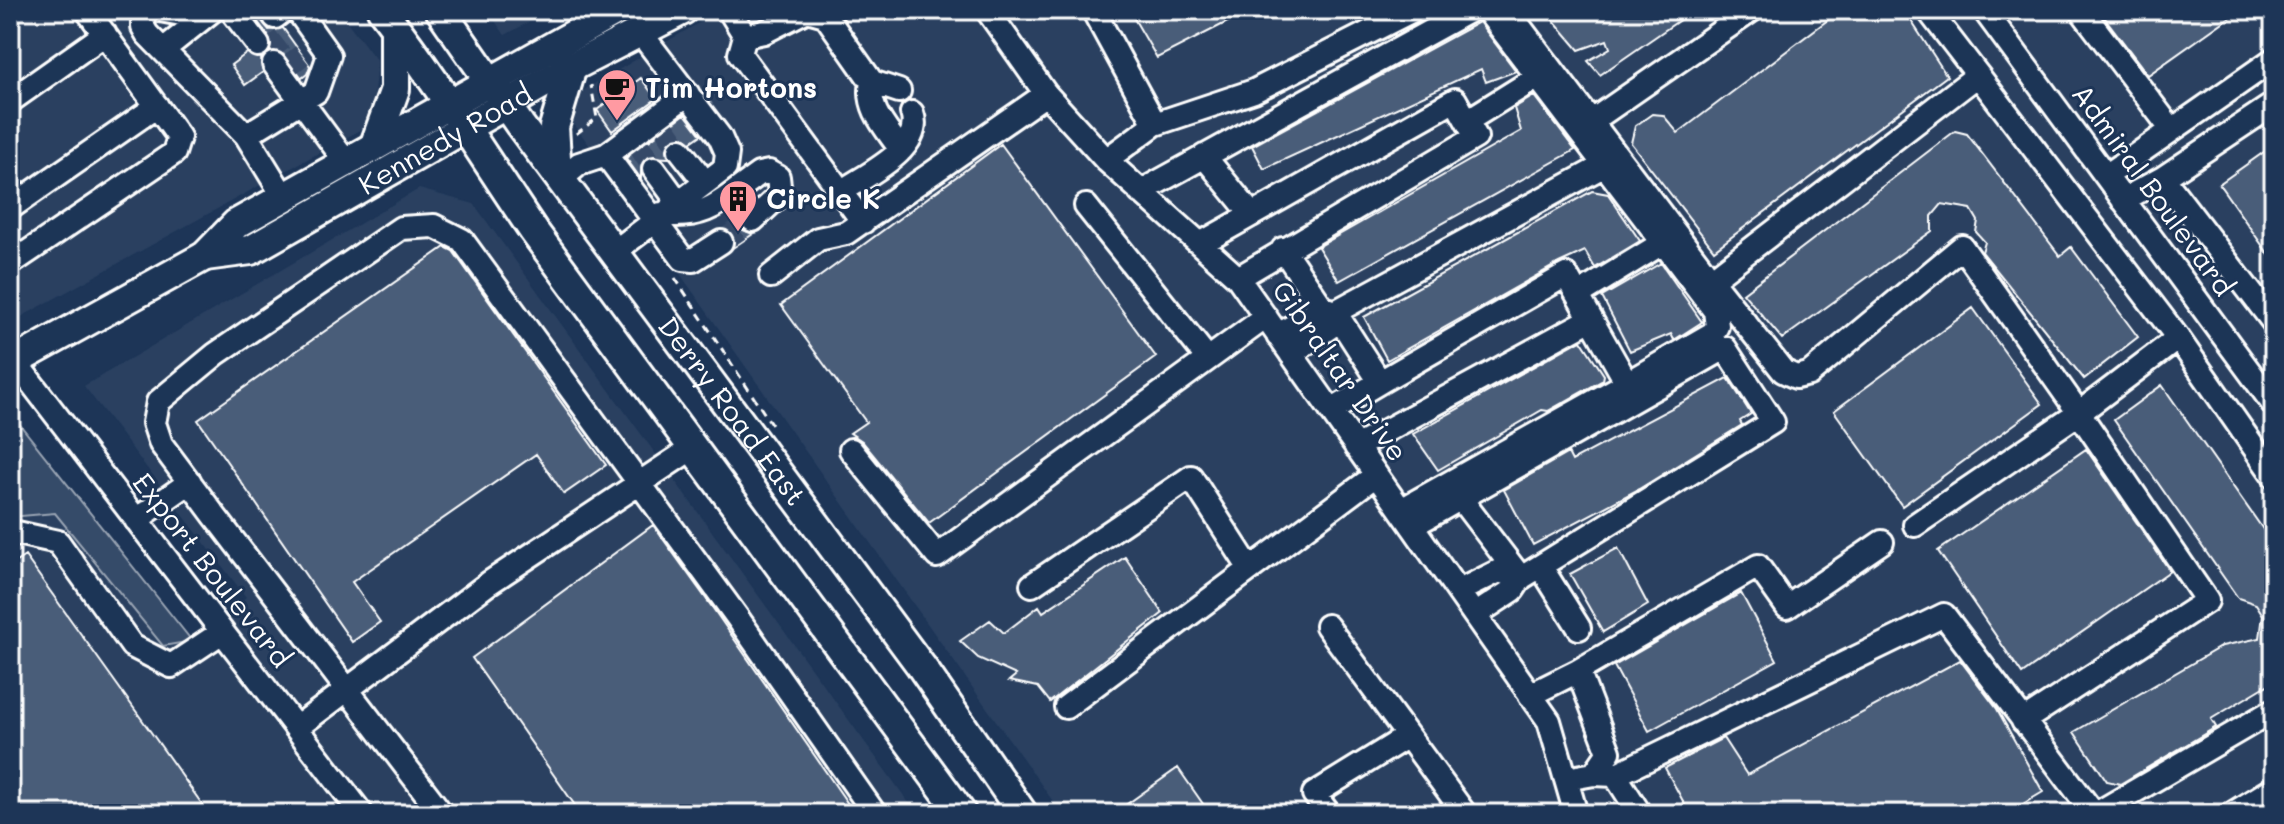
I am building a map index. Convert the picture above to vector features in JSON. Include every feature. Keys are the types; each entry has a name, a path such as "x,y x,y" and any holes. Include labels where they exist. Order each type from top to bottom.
{"main road":[{"name":"Derry Road East","path":"440,10 559,177 921,666 1023,814"},
{"name":"Kennedy Road","path":"205,256 251,250 458,114 489,80 618,10"},
{"name":"Kennedy Road","path":"11,360 205,256 236,224 375,144 458,114 506,104 581,73 640,32 683,10"},
{"name":"Derry Road East","path":"388,19 458,114 533,230 962,814"},
{"path":"375,144 395,89 388,19"},
{"path":"559,177 554,127 581,73"}],"street":[{"path":"10,264 174,153 179,137 87,10"},
{"path":"143,10 143,27 246,135 284,197"},
{"path":"160,10 208,14"},
{"path":"231,10 277,25 292,59 300,102 346,162"},
{"path":"729,10 745,36 740,54 863,222"},
{"path":"745,36 764,32 807,10 825,15 872,82 899,91"},
{"name":"Gibraltar Drive","path":"987,10 1046,94 1106,160 1238,278 1549,721 1576,814"},
{"path":"1093,10 1155,124"},
{"path":"1106,160 1155,124 1254,91 1413,10"},
{"path":"1140,192 1470,10"},
{"path":"1406,518 1705,339 1717,326 1715,311 1487,10"},
{"path":"1507,10 1783,371 1796,377 1809,374 1962,247 2207,601 2023,721"},
{"path":"1592,121 1752,10"},
{"path":"1928,10 2178,338 2274,476"},
{"name":"Admiral Boulevard","path":"1984,10 2274,405"},
{"path":"2081,10 2172,130"},
{"path":"163,50 208,14"},
{"path":"614,252 725,168 727,153 675,75 663,66 640,32"},
{"path":"10,101 105,34"},
{"path":"246,135 316,92 329,55 292,59"},
{"path":"2106,176 2274,59"},
{"path":"1711,280 1978,75"},
{"path":"1467,121 1536,78"},
{"path":"872,82 869,96 874,110 901,150"},
{"path":"559,177 579,164 635,140 660,122 688,94"},
{"path":"771,276 818,239 846,233 863,222 1046,94"},
{"path":"1200,244 1455,100 1476,137 1238,278"},
{"path":"2123,200 2163,178 2274,104"},
{"path":"11,205 157,106"},
{"path":"841,192 901,150 914,135 916,123 912,113"},
{"path":"680,150 730,194 771,204"},
{"path":"606,155 664,212 688,218 704,213 759,174 769,172 778,177 780,195 753,220"},
{"path":"1204,156 1252,215"},
{"path":"1328,309 1603,166"},
{"path":"654,169 664,212 683,259 693,260 721,242"},
{"path":"2163,178 2274,323"},
{"path":"1086,206 1208,359"},
{"path":"442,814 161,444 154,423 158,402 216,354 401,228 434,226 462,240 737,617 875,814"},
{"path":"1578,295 1664,242"},
{"path":"1283,249 1380,382"},
{"path":"1331,411 1566,275 1627,383"},
{"path":"1285,345 1330,327 1328,309"},
{"path":"851,450 937,556 1266,317"},
{"path":"1356,447 1591,319"},
{"path":"1915,525 2079,413 2178,338"},
{"path":"1406,518 1460,498 1725,348 1773,422 1521,578 1513,590 1475,615"},
{"name":"Export Boulevard","path":"11,360 362,814"},
{"path":"296,728 489,583 694,447"},
{"path":"1066,707 1376,475"},
{"path":"1032,585 1191,477 1250,569"},
{"path":"136,520 190,482"},
{"path":"1460,498 1521,578"},
{"path":"10,537 17,533 58,542 132,646 171,666 222,632"},
{"path":"1530,695 1578,671 1758,566 1787,607 1882,542"},
{"path":"1541,567 1579,628"},
{"path":"1459,591 1499,571 1521,578"},
{"path":"1566,779 1604,774 1944,615 2023,721 2085,812 2274,710"},
{"path":"1327,626 1465,814"},
{"path":"1578,671 1609,752 1604,774"},
{"path":"1329,814 1314,794 1408,736"},
{"path":"1604,774 1640,814"},
{"path":"2232,814 2265,801"}],"path":[{"path":"569,139 597,118 581,73"}],"shaded area":[{"path":"10,10 338,10 377,61 371,124 10,323"},
{"path":"487,10 551,10 505,35"},
{"path":"721,10 2274,10 2274,814 1062,814 560,104"},
{"path":"419,189 474,204 917,814 10,814 10,517 55,513 163,646 192,641 246,597 84,386"},
{"path":"10,416 192,641 163,646 55,513 10,517"}],"building":[{"path":"249,10 263,10 261,20 269,30 283,28 310,66 307,74 302,78 285,55 271,51 269,37"},
{"path":"1129,10 1251,10 1157,58"},
{"path":"1545,10 1694,10 1600,75 1588,61 1610,48 1607,40 1579,50"},
{"path":"1841,10 1904,10 1947,76 1714,250 1631,143 1635,126 1652,114 1663,115 1678,133"},
{"path":"2099,10 2240,10 2148,75"},
{"path":"1479,22 1516,71 1486,82 1481,69 1264,169 1252,146"},
{"path":"247,53 261,58 263,72 245,85 231,65"},
{"path":"641,78 656,99 612,131 597,110"},
{"path":"1534,96 1575,150 1339,281 1318,247 1521,131 1514,108"},
{"path":"685,114 701,135 691,142 684,137 672,139 667,146 669,158 646,157 641,164 641,179 626,158"},
{"path":"1955,131 1967,134 2060,256 2071,247 2138,337 2084,379 1982,252 1985,242 1976,232 1978,221 1971,209 1942,204 1932,216 1932,231 1782,339 1743,293"},
{"path":"1001,144 1156,357 929,523 862,441 850,433 866,422 781,305"},
{"path":"2274,145 2274,262 2219,184"},
{"path":"1592,191 1608,194 1640,241 1595,268 1585,251 1559,263 1387,360 1364,317"},
{"path":"739,220 743,230 753,234 734,247 733,235 726,229"},
{"path":"445,247 453,251 606,465 564,494 536,454 352,582 380,622 352,642 198,420"},
{"path":"1661,263 1702,322 1674,340 1671,334 1630,351 1602,297"},
{"path":"1973,308 2042,404 1902,506 1834,411"},
{"path":"1581,340 1604,375 1603,380 1548,411 1542,410 1438,470 1413,434"},
{"path":"1728,378 1751,414 1740,421 1742,425 1639,489 1533,545 1504,490 1568,453 1572,461"},
{"path":"2162,385 2274,545 2274,681 2211,719 2216,727 2120,784 2107,781 2074,732 2222,646 2260,638 2263,615 2256,604 2238,598 2114,420"},
{"path":"2086,449 2170,571 2022,674 1938,551"},
{"path":"653,525 855,814 581,814 472,658"},
{"path":"1618,548 1648,605 1603,632 1570,574"},
{"path":"25,556 209,814 10,814 10,566"},
{"path":"1125,557 1163,613 1050,702 1038,687 1009,681 1016,675 978,658 960,641 990,620 1004,633 1039,606 1043,612"},
{"path":"1741,593 1777,660 1649,731 1614,666"},
{"path":"1960,660 1997,709 2043,792 2006,814 1690,814 1665,768 1723,738 1747,775"},
{"path":"1178,768 1210,814 1113,814"}],"tunnel":[{"path":"265,53 288,35"},
{"path":"289,65 302,55"},
{"path":"664,127 680,150"},
{"path":"639,146 654,169"},
{"path":"721,242 753,220"}],"place":[{"name":"Tim Hortons","path":"617,122"},
{"name":"Circle K","path":"738,233"}]}
